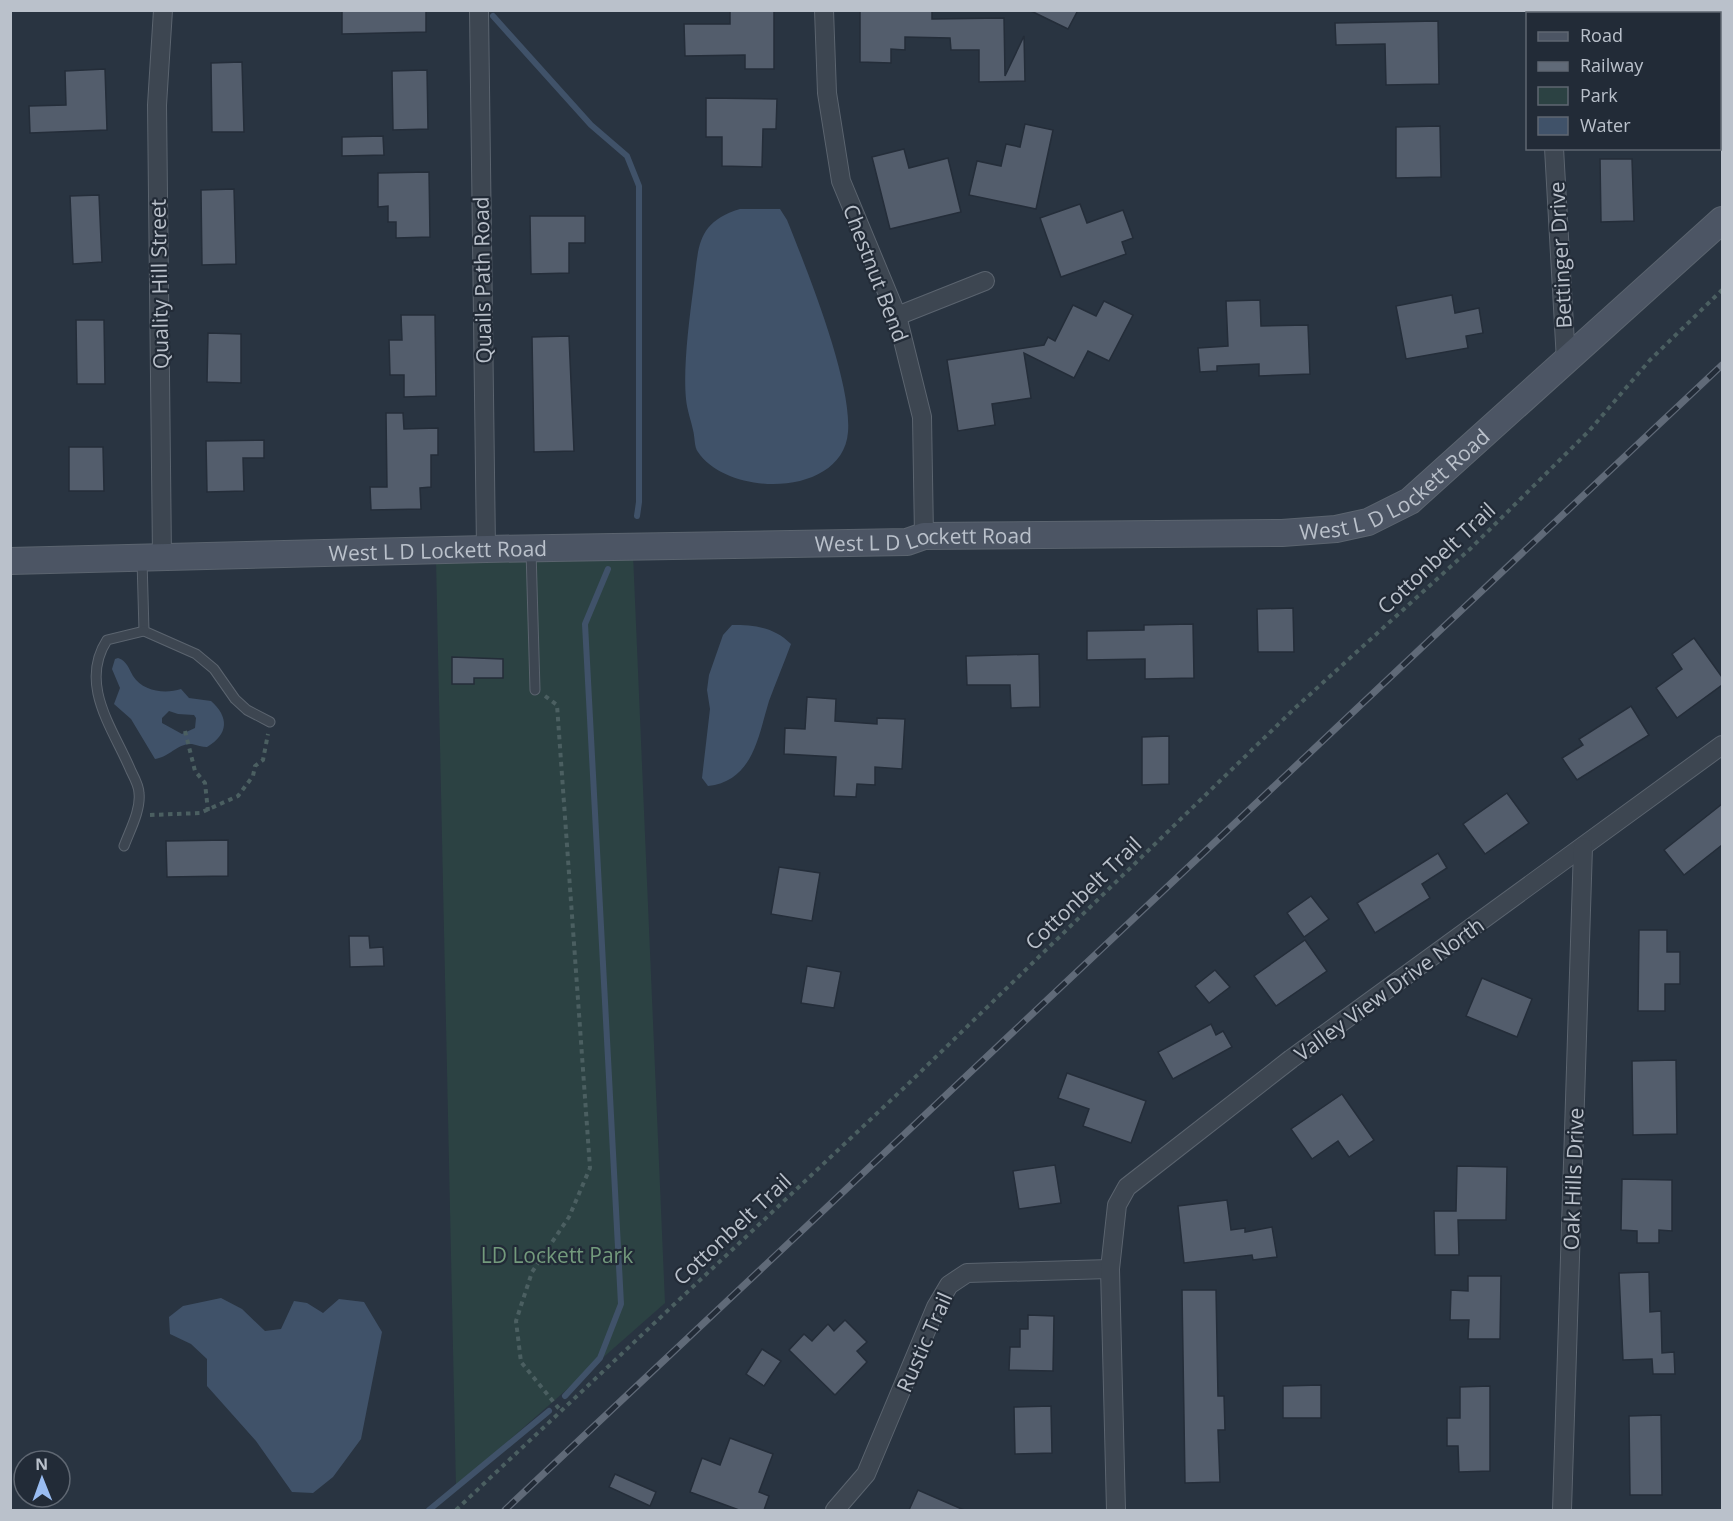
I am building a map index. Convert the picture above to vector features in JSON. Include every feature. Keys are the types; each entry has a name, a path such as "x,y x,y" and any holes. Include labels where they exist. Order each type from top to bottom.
{"main road":[{"name":"West L D Lockett Road","path":"10,561 531,548 907,542 924,536 1282,533 1336,529 1368,522 1410,501 1722,220"}],"street":[{"name":"Quality Hill Street","path":"152,557 157,105 163,10"},
{"name":"Quails Path Road","path":"479,10 486,549"},
{"name":"Chestnut Bend","path":"824,10 827,93 841,181 897,316 922,417 924,536"},
{"name":"Bettinger Drive","path":"1554,150 1566,361"},
{"path":"897,316 985,281"},
{"name":"Valley View Drive North","path":"1116,1510 1110,1269 1118,1205 1127,1187 1291,1059 1722,745"},
{"name":"Oak Hills Drive","path":"1562,1510 1583,847"},
{"name":"Rustic Trail","path":"835,1510 866,1474 936,1307 949,1285 967,1273 1110,1269"}],"lane":[{"path":"531,548 535,690"},
{"path":"144,630 152,557"},
{"path":"124,846 138,807 140,791 126,758 106,723 99,696 96,667 101,649 107,640 144,630 196,654 214,669 235,699 247,710 270,722"}],"path":[{"name":"Cottonbelt Trail","path":"456,1510 906,1086 1295,708 1470,549 1589,431 1650,360 1722,290"},
{"path":"535,690 557,705 590,1168 569,1217 532,1272 516,1321 521,1362 561,1412"},
{"path":"145,814 192,815 230,801 242,792 255,766 263,760 270,722"},
{"path":"185,731 195,771 205,783 208,811"}],"green space":[{"name":"LD Lockett Park","path":"633,554 665,1303 456,1487 436,559"}],"water":[{"path":"740,209 780,209 787,220 806,267 843,384 848,432 841,453 827,469 807,479 783,484 758,483 734,477 713,467 698,452 687,403 685,374 688,330 698,251 706,230 714,222"},
{"path":"732,625 764,628 785,638 791,644 751,755 735,776 708,786 702,778 710,709 707,690 709,675 723,635"},
{"path":"115,659 124,661 137,681 149,688 162,691 181,689 189,698 211,701 223,719 223,731 219,737 207,747 187,744 155,759 131,719 114,704 120,688 112,669","holes":["169,711 194,715 195,728 182,734 162,723 162,718"]},
{"path":"221,1298 242,1309 265,1331 281,1329 294,1301 307,1303 323,1313 339,1299 364,1302 382,1332 361,1439 333,1477 313,1493 292,1492 256,1441 207,1386 207,1359 191,1344 170,1334 169,1317 183,1306"}],"building":[{"path":"342,10 426,10 426,32 342,34"},
{"path":"730,10 774,10 774,69 745,69 745,55 685,56 684,24 730,24"},
{"path":"860,10 932,10 932,19 1004,18 1005,76 1024,36 1025,81 979,82 979,50 951,50 950,38 905,37 905,50 891,49 891,63 860,62"},
{"path":"1029,10 1078,10 1068,29"},
{"path":"1438,21 1439,84 1386,85 1385,44 1336,45 1335,23"},
{"path":"242,62 244,132 212,132 211,63"},
{"path":"105,69 107,130 30,133 29,106 66,105 65,71"},
{"path":"427,70 428,129 393,130 392,71"},
{"path":"706,98 777,99 776,129 763,129 762,167 722,166 722,137 706,137"},
{"path":"1025,124 1053,130 1036,209 969,195 977,161 1001,166 1006,144 1020,147"},
{"path":"1440,126 1441,177 1396,178 1396,127"},
{"path":"383,136 384,155 342,156 342,137"},
{"path":"904,149 909,168 948,158 961,212 890,229 872,157"},
{"path":"1600,159 1632,159 1634,221 1601,222"},
{"path":"429,172 430,237 396,238 396,222 388,222 388,206 378,207 378,173"},
{"path":"234,189 236,264 202,265 201,190"},
{"path":"99,195 102,262 73,264 70,196"},
{"path":"1080,204 1087,223 1123,210 1133,238 1122,242 1126,254 1061,277 1040,218"},
{"path":"530,216 585,216 585,243 569,243 569,273 531,274"},
{"path":"1452,295 1455,313 1479,308 1483,333 1466,336 1468,348 1406,359 1396,306"},
{"path":"1260,300 1261,326 1308,325 1310,374 1259,376 1259,364 1217,366 1217,371 1200,372 1198,348 1228,346 1226,301"},
{"path":"1104,301 1133,315 1109,361 1088,351 1074,378 1024,353 1031,398 992,404 995,425 958,431 947,360 1044,345 1048,337 1055,341 1073,305 1096,316"},
{"path":"401,315 435,315 436,396 404,397 404,375 390,375 389,340 402,340"},
{"path":"76,320 104,320 105,384 77,384"},
{"path":"208,333 241,334 241,383 207,382"},
{"path":"569,336 574,451 534,452 532,337"},
{"path":"386,413 403,413 404,429 438,428 438,455 431,455 431,487 420,488 421,509 371,510 370,487 387,487"},
{"path":"264,440 264,458 243,458 244,491 207,492 206,441"},
{"path":"69,447 103,447 104,491 69,491"},
{"path":"1293,608 1294,652 1258,652 1257,609"},
{"path":"1193,624 1194,678 1145,679 1145,659 1087,660 1087,631 1144,630 1144,625"},
{"path":"1694,638 1722,677 1722,685 1677,718 1656,688 1682,669 1672,654"},
{"path":"1039,654 1040,707 1011,708 1010,685 967,685 966,656"},
{"path":"452,657 503,659 503,678 474,678 474,684 452,684"},
{"path":"807,697 836,699 835,721 877,724 877,718 905,719 902,769 875,767 875,785 857,784 856,797 834,796 836,757 784,754 785,728 805,729"},
{"path":"1631,706 1649,735 1577,780 1562,758 1583,745 1579,739"},
{"path":"1169,736 1169,784 1142,785 1142,737"},
{"path":"1507,793 1529,823 1485,854 1463,824"},
{"path":"1722,804 1722,845 1684,875 1664,850"},
{"path":"228,840 228,876 167,877 166,841"},
{"path":"1438,853 1447,868 1422,884 1430,898 1375,933 1357,903"},
{"path":"779,867 820,873 812,921 771,914"},
{"path":"1311,896 1329,919 1304,937 1287,913"},
{"path":"1639,930 1667,930 1667,952 1680,952 1680,984 1665,984 1665,1011 1638,1011"},
{"path":"349,936 369,936 370,948 383,947 384,966 350,967"},
{"path":"1305,940 1327,971 1276,1006 1254,976"},
{"path":"807,966 841,972 834,1008 801,1003"},
{"path":"1215,970 1230,987 1209,1003 1195,986"},
{"path":"1482,978 1532,999 1517,1037 1466,1016"},
{"path":"1211,1024 1216,1035 1223,1031 1232,1047 1173,1079 1158,1052"},
{"path":"1676,1060 1677,1134 1633,1135 1632,1061"},
{"path":"1067,1073 1146,1101 1131,1143 1083,1126 1089,1109 1058,1098"},
{"path":"1342,1094 1374,1140 1349,1157 1338,1141 1312,1159 1291,1129"},
{"path":"1055,1165 1061,1203 1019,1209 1013,1171"},
{"path":"1457,1166 1507,1167 1506,1220 1458,1220 1459,1255 1435,1255 1434,1211 1456,1211"},
{"path":"1622,1179 1672,1180 1672,1231 1659,1230 1659,1243 1637,1243 1637,1231 1621,1230"},
{"path":"1227,1200 1231,1230 1245,1228 1245,1232 1272,1227 1277,1257 1253,1260 1252,1255 1184,1263 1178,1206"},
{"path":"1649,1272 1650,1312 1661,1311 1662,1353 1674,1352 1675,1374 1653,1374 1652,1359 1623,1360 1619,1273"},
{"path":"1468,1276 1501,1276 1500,1339 1468,1339 1469,1320 1450,1320 1451,1290 1468,1291"},
{"path":"1182,1290 1216,1290 1218,1396 1224,1396 1225,1430 1218,1430 1220,1482 1185,1483"},
{"path":"1028,1315 1054,1316 1053,1371 1009,1370 1010,1347 1020,1347 1020,1329 1028,1329"},
{"path":"845,1320 867,1342 857,1351 867,1362 835,1395 789,1350 804,1334 812,1341 828,1324 834,1331"},
{"path":"762,1349 781,1361 764,1386 746,1374"},
{"path":"1321,1385 1321,1418 1283,1418 1283,1386"},
{"path":"1490,1386 1490,1471 1459,1472 1458,1446 1447,1446 1447,1418 1460,1418 1460,1387"},
{"path":"1051,1406 1052,1453 1015,1454 1014,1407"},
{"path":"1661,1415 1662,1495 1630,1495 1629,1416"},
{"path":"730,1438 773,1454 759,1492 769,1496 764,1510 739,1510 690,1492 702,1458 720,1465"},
{"path":"615,1474 656,1492 650,1506 609,1487"},
{"path":"918,1490 964,1510 909,1510"}],"waterway":[{"path":"493,16 591,125 627,156 639,186 639,502 637,516"},
{"path":"565,1396 600,1358 621,1304 585,624 608,569"},
{"path":"429,1510 549,1411"}],"railway":[{"path":"505,1510 1722,365"}]}
